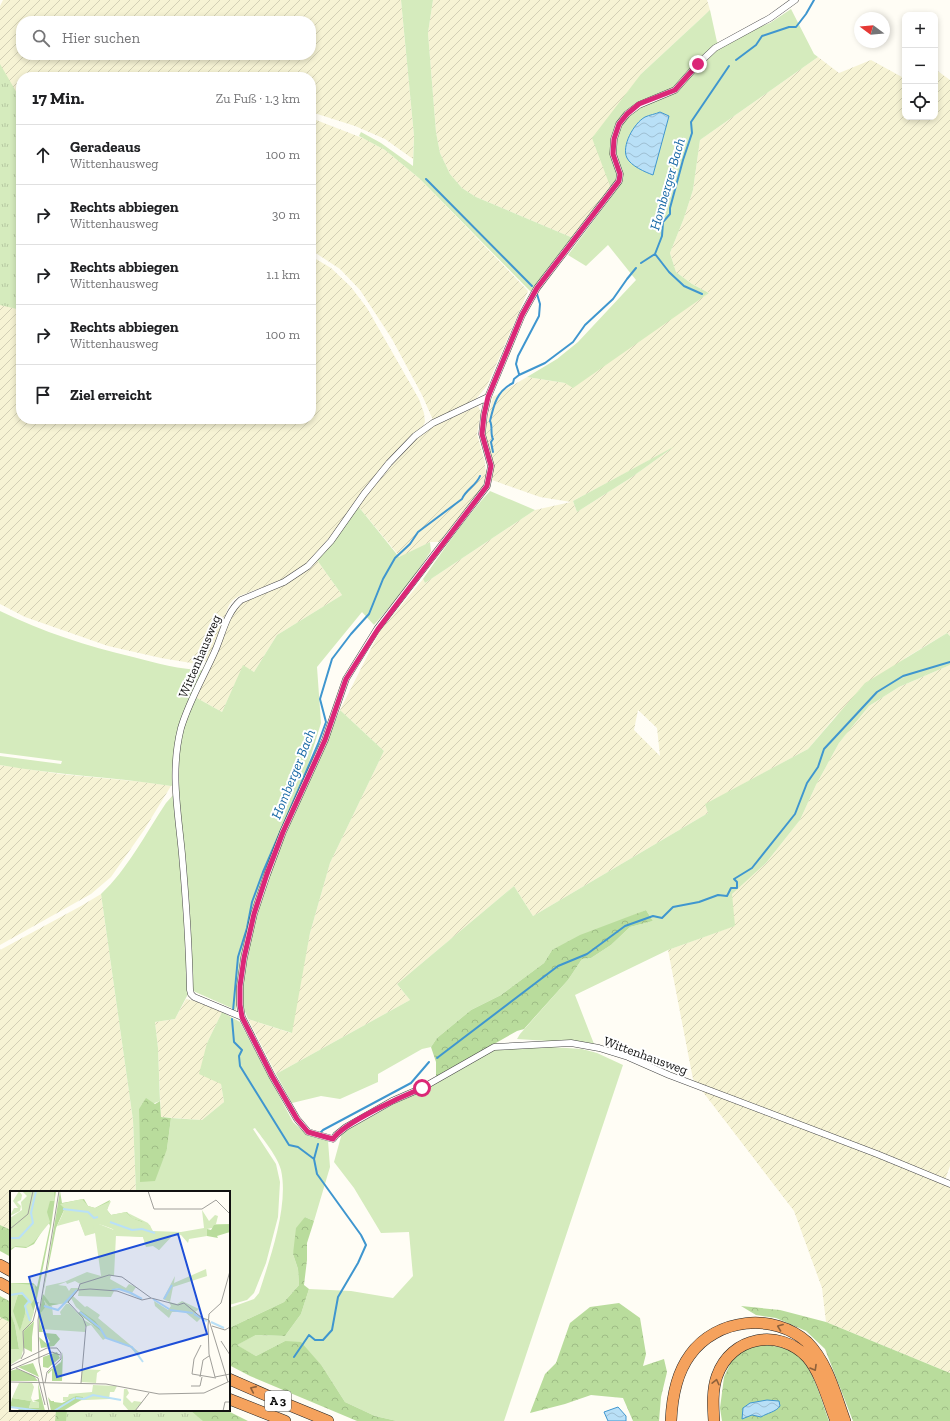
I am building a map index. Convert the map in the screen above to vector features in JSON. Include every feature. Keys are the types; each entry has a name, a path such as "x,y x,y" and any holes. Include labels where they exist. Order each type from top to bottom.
{"highway":[{"path":"0,1265 10,1270"},
{"path":"0,1283 10,1288"},
{"path":"671,1421 672,1404 676,1385 691,1353 705,1340 719,1331 735,1325 755,1322 782,1327 801,1338 812,1348 821,1359 827,1371 845,1421"},
{"path":"714,1421 714,1386 717,1375 725,1360 737,1349 760,1340 778,1341 792,1346 802,1352 810,1361 819,1377 836,1421"},
{"name":"A 3","path":"230,1379 328,1421"},
{"name":"A 3","path":"230,1399 285,1421"},
{"path":"242,1404 265,1421"}],"street":[{"name":"Wittenhausweg","path":"795,0 770,18 715,48 698,64 675,90 639,104 627,114 619,124 614,139 613,154 620,174 619,181 537,288 522,315 488,397 482,434 491,466 487,486 378,629 346,679 325,740 283,832 267,874 254,914 244,958 241,979 240,1005 242,1017 272,1076 297,1119 308,1132 321,1136 333,1139 346,1127 392,1101 422,1088 494,1048 571,1044 600,1048 628,1057 870,1151 950,1184"},
{"name":"Wittenhausweg","path":"242,1017 194,996 191,994 190,990 186,896 175,779 176,756 187,711 216,650 229,614 237,604 241,600 284,582 308,566 331,541 376,479 415,436 433,423 488,397"}],"shaded area":[{"path":"3,0 401,0 414,136 413,159 385,139 355,126 316,114 316,72 16,72 16,105 0,78 0,6"},
{"path":"433,0 707,0 710,10 641,74 609,191 573,238 476,197 462,188 450,174 440,153 436,132 428,33"},
{"path":"818,57 839,73 871,60 902,77 902,120 938,120 938,71 950,80 950,636 947,633 907,657 835,717 808,749 706,804 708,813 533,916 514,886 397,984 410,1000 276,1074 248,1019 291,1033 310,933 330,863 384,751 340,710 380,631 423,579 425,583 535,510 571,502 540,497 492,480 493,462 484,433 493,397 527,377 565,383 709,293 692,284 676,272 670,253 693,190 700,140","holes":["672,448 632,477 577,512 573,501","638,710 657,728 660,756 634,730"]},
{"path":"316,120 365,139 385,150 420,179 528,291 487,386 475,400 433,420 422,395 392,339 360,290 340,269 316,253"},
{"path":"316,259 331,268 351,287 367,308 419,399 424,413 425,422 423,426 403,444 322,547 307,563 287,578 239,596 233,600 229,605 208,661 191,663 108,646 25,617 0,604 0,301 16,306 16,424 316,424"},
{"path":"478,406 481,412 477,434 485,462 486,476 482,488 477,497 439,542 430,542 400,557 358,506 392,465 421,434 434,426"},
{"path":"317,560 342,595 277,635 254,672 243,666 222,712 195,697 232,613 241,603"},
{"path":"950,665 950,1166 945,1180 950,1183 950,1373 826,1322 822,1288 794,1211 693,1079 668,950 734,926 731,894 766,863 800,820 816,785 839,743 869,706 899,687"},
{"path":"0,765 60,774 171,786 144,830 111,877 91,894 0,945"},
{"path":"101,894 133,1120 136,1191 10,1191 10,1230 0,1225 0,950"},
{"path":"186,999 222,1012 207,1043 221,1084 224,1102 202,1120 161,1117 158,1048 155,1022 175,1019"},
{"path":"0,1317 10,1322 10,1411 56,1411 55,1421 0,1421"}],"green space":[{"path":"401,0 433,0 428,33 436,132 440,153 450,174 462,188 476,197 573,238 531,292 420,179 385,150 359,136 361,132 381,143 413,166 414,136"},
{"path":"791,9 814,54 818,57 700,140 693,190 670,253 676,272 692,284 709,293 573,388 565,383 527,377 557,359 578,342 636,280 608,245 586,266 568,255 618,188 610,186 592,138 641,74 710,10 717,42 722,46 751,30 770,23"},
{"path":"0,64 16,91 16,309 0,305"},
{"path":"675,446 632,477 577,512 573,501"},
{"path":"490,491 535,510 425,583 423,579 439,556 463,523"},
{"path":"358,506 399,557 430,542 431,551 404,589 374,625 362,612 317,667 321,723 300,791 251,914 240,961 237,985 238,1001 236,1010 193,991 178,803 177,763 184,724 195,697 222,712 243,665 254,672 277,635 342,595 317,560"},
{"path":"0,611 16,619 65,638 99,648 168,666 205,670 183,719 173,785 171,786 0,765 0,756 61,764 62,761 0,753"},
{"path":"947,633 950,636 950,665 899,687 869,706 839,743 816,785 800,820 766,863 732,894 735,926 668,950 575,995 594,1044 517,1039 568,980 582,959 591,958 611,945 630,927 653,921 646,910 552,950 544,963 501,995 471,1010 437,1038 431,1047 422,1049 378,1074 378,1082 340,1099 321,1096 292,1103 276,1074 410,1000 397,984 514,886 533,916 708,813 705,804 808,749 865,683"},
{"path":"340,710 384,751 330,863 310,933 292,1033 248,1019 242,1004 242,986 246,958 256,915 269,873"},
{"path":"174,794 183,886 188,994 175,1019 155,1022 158,1048 160,1101 139,1109 140,1182 167,1149 171,1118 202,1120 224,1102 221,1084 199,1074 207,1043 222,1012 240,1022 293,1122 307,1135 328,1141 330,1167 314,1221 305,1217 293,1254 298,1269 299,1285 284,1302 230,1328 230,1308 254,1299 259,1293 277,1232 283,1184 281,1170 270,1148 255,1128 253,1129 276,1164 280,1182 278,1217 266,1263 254,1293 247,1300 230,1305 230,1191 136,1191 133,1120 101,894 128,863 166,803"},
{"path":"646,910 653,921 630,927 611,945 591,958 582,959 568,980 524,1029 517,1031 436,1077 436,1062 431,1047 437,1038 471,1010 501,995 544,963 552,950 580,935"},
{"path":"505,1044 582,1049 597,1053 623,1065 504,1421 397,1421 375,1416 345,1402 322,1366 285,1341 256,1356 236,1345 256,1335 285,1336 301,1314 309,1289 351,1291 393,1298 413,1276 409,1232 381,1233 354,1188 334,1162 342,1133 394,1104 424,1090"},
{"path":"146,1098 155,1104 160,1101 161,1117 171,1118 167,1149 155,1181 140,1182 139,1109"},
{"path":"305,1217 314,1221 307,1243 307,1260 304,1285 309,1289 301,1314 285,1336 256,1335 237,1345 256,1356 285,1341 301,1342 322,1366 345,1402 375,1416 397,1421 357,1421 250,1376 230,1366 230,1328 284,1302 299,1285 298,1269 293,1254 296,1228"},
{"path":"0,1225 10,1230 10,1256 0,1251"},
{"path":"0,1296 10,1301 10,1322 0,1317"},
{"path":"619,1303 640,1318 646,1354 643,1366 664,1359 667,1372 661,1397 659,1421 633,1421 623,1398 591,1395 565,1404 530,1413 545,1374 556,1363 570,1323 590,1307"},
{"path":"741,1306 780,1310 826,1322 950,1373 950,1421 853,1421 825,1349 806,1331 776,1318 756,1315"},
{"path":"764,1344 791,1351 805,1363 815,1382 829,1421 722,1421 720,1408 724,1377 733,1358 750,1347"},
{"path":"56,1411 228,1411 248,1421 55,1421"},
{"path":"67,1411 191,1411 203,1421 66,1421"}],"water":[{"path":"660,112 669,116 653,175 638,168 629,161 627,158 626,147 627,141 637,124 647,116"},
{"path":"767,1400 779,1401 780,1406 774,1411 761,1417 752,1415 742,1419 743,1408 750,1403"},
{"path":"618,1407 626,1416 626,1421 608,1421 604,1412"}],"waterway":[{"name":"Homberger Bach","path":"736,60 756,45 762,36 789,27 796,27 814,0"},
{"name":"Homberger Bach","path":"641,263 655,254 662,236 663,222 670,214 670,208 683,160 692,133 691,122 729,66"},
{"path":"426,179 532,286"},
{"path":"655,254 669,272 684,286 702,294"},
{"name":"Homberger Bach","path":"493,452 491,442 493,439 490,421 497,399 503,390 513,383 514,379 519,375 545,363 573,342 585,325 613,299 636,268"},
{"path":"519,374 516,364 518,356 539,316 540,304 537,294"},
{"name":"Homberger Bach","path":"233,1011 238,957 247,928 252,902 263,872 326,722 320,699 332,659 351,634 369,614 383,579 395,558 410,544 418,532 462,499 480,476"},
{"path":"437,1058 558,966 587,954 625,926 653,916 662,918 673,907 699,902 718,895 727,896 731,888 737,888 737,882 734,879 752,868 795,814 807,783 818,767 824,749 877,692 903,676 950,662"},
{"name":"Homberger Bach","path":"232,1019 234,1042 242,1050 239,1056 240,1066 289,1145 298,1147 314,1159 317,1174 361,1235 366,1245 358,1263 338,1297 332,1330 323,1340 315,1340 309,1335 294,1357"},
{"path":"321,1132 411,1083 429,1062"},
{"path":"314,1159 318,1144"}],"route":[{"path":"422,1088 392,1101 346,1127 333,1139 308,1132 297,1119 272,1076 242,1017 240,1005 240,986 244,958 254,914 283,832 325,740 346,679 378,629 479,499 487,486 491,466 485,450 482,434 488,397 522,315 537,288 619,181 620,174 613,154 614,139 619,124 627,114 639,104 675,90 698,64"}]}
